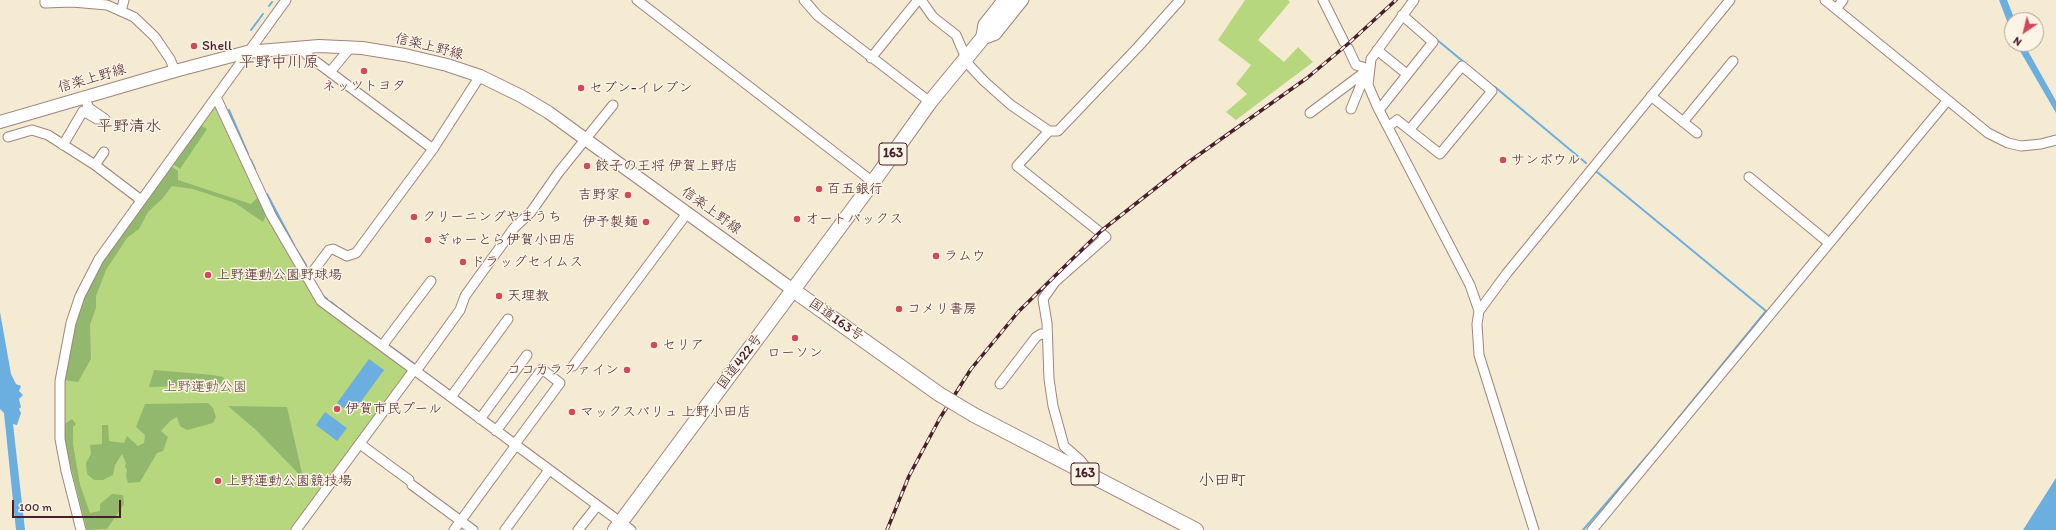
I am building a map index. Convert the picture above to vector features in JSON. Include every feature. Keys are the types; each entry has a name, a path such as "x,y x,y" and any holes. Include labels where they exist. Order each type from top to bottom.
{"highway":[{"name":"国道163号","path":"1014,0 930,102 793,290 939,394 974,416 1196,530"},
{"name":"国道422号","path":"622,528 793,290"}],"main road":[{"name":"信楽上野線","path":"0,122 175,71 248,52 300,47 350,48 405,54 447,65 480,76 528,100 688,212 793,290"}],"street":[{"path":"45,0 45,3 72,2 107,5 134,17 155,37 170,59 175,71"},
{"path":"121,11 124,0"},
{"path":"81,530 66,471 60,440 60,381 71,323 80,296 98,259 286,0"},
{"path":"638,0 873,182"},
{"path":"804,0 818,16 930,102"},
{"path":"871,58 920,0 933,17 956,36 969,65 996,93 1049,131"},
{"path":"980,41 983,24 1002,0"},
{"path":"980,41 996,35 1024,0"},
{"path":"1088,475 1087,469 1080,460 1064,446 1062,442 1062,433 1053,406 1049,379 1047,323 1043,299 1060,278 1106,237 1017,166 1049,131 1058,130 1138,48 1172,11 1180,0"},
{"path":"1323,0 1356,65 1366,77 1379,110 1470,285 1479,311 1477,324 1479,355 1534,530"},
{"path":"1351,109 1366,77 1371,59 1414,0"},
{"path":"1479,311 1508,272 1730,0"},
{"path":"1825,0 1988,133 2008,143 2022,146 2053,141"},
{"path":"1836,9 1843,0"},
{"path":"1379,110 1433,42 1402,15"},
{"path":"300,47 330,72 433,149"},
{"path":"330,72 350,48"},
{"path":"1377,50 1403,71"},
{"path":"1683,122 1733,61"},
{"path":"1388,126 1397,120 1440,154 1492,91 1462,66 1410,129"},
{"path":"306,277 311,274 329,250 333,249 347,256 356,253 433,149 480,76"},
{"path":"1310,113 1366,77"},
{"path":"1651,96 1697,133"},
{"path":"63,145 83,111 96,119 105,119 89,108 84,97"},
{"path":"216,97 270,215 321,301 597,506 622,528"},
{"path":"1592,530 1947,101"},
{"path":"296,530 460,310 465,296 514,228 531,212 585,139 613,105"},
{"path":"8,136 32,130 48,135 95,165 141,200"},
{"path":"95,165 104,152"},
{"path":"1749,177 1829,243"},
{"path":"573,366 688,212"},
{"path":"382,346 431,281"},
{"path":"451,397 508,319"},
{"path":"1000,384 1036,337 1041,334 1047,335"},
{"path":"480,419 527,355"},
{"path":"454,530 560,383 542,369 496,431"},
{"path":"360,444 473,530"},
{"path":"505,530 548,470"},
{"path":"578,530 597,506"}],"green space":[{"path":"1245,0 1288,0 1290,2 1258,40 1284,62 1298,47 1313,62 1236,120 1226,112 1247,94 1236,84 1251,65 1218,40"},
{"name":"上野運動公園","path":"216,98 316,296 409,371 294,530 85,530 61,438 61,381 81,296"},
{"path":"199,124 207,129 180,169 172,163"},
{"path":"169,165 178,171 178,180 251,204 259,196 266,215 263,222 235,203 193,189 172,186 162,199 148,212 139,229 127,238 106,270 96,296 96,308 90,325 91,359 78,382 64,380 75,325 83,298 102,260"},
{"path":"154,370 213,375 223,377 228,384 149,387"},
{"path":"208,403 213,408 216,417 213,423 187,430 180,426 177,417 170,421 161,431 168,437 163,451 157,453 140,482 128,483 126,476 127,470 125,467 126,463 122,454 115,465 113,475 103,480 94,480 87,474 86,463 91,454 90,445 102,444 102,425 108,425 109,441 124,443 127,436 138,446 144,443 145,435 136,427 145,404"},
{"path":"228,406 287,407 304,482 296,471 256,430"},
{"path":"72,419 76,424 73,427 73,444 80,485 90,513 100,511 100,504 112,494 123,495 124,504 107,529 87,530 64,439 63,425"}],"water":[{"path":"1999,0 2007,0 2012,12 2004,13"},
{"path":"2021,52 2028,52 2056,101 2056,113"},
{"path":"0,312 11,374 16,384 21,386 19,391 23,395 19,399 21,407 19,409 21,413 17,425 13,424 25,530 16,530 4,413 0,409"},
{"path":"369,359 384,370 352,414 337,403"},
{"path":"325,412 347,428 337,441 316,425"},
{"path":"2056,478 2056,530 2023,530"}],"waterway":[{"path":"269,6 272,2"},
{"path":"251,30 263,14"},
{"path":"1436,39 1465,63"},
{"path":"1495,87 1586,163"},
{"path":"229,110 248,154"},
{"path":"251,160 255,169"},
{"path":"1583,530 1654,448 1766,311 1597,172"},
{"path":"267,194 294,245"},
{"path":"296,249 306,265"},
{"path":"322,295 327,299"},
{"path":"331,302 337,307"},
{"path":"340,309 349,316"},
{"path":"364,327 377,337"},
{"path":"387,344 416,365"}],"railway":[{"path":"887,530 909,476 940,418 971,369 1019,311 1101,231 1190,161 1307,78 1349,43 1396,0"}],"place":[{"name":"Shell","path":"194,46"},
{"name":"ネッツトヨタ","path":"364,71"},
{"name":"セブン-イレブン","path":"581,88"},
{"name":"サンボウル","path":"1503,160"},
{"name":"餃子の王将 伊賀上野店","path":"587,166"},
{"name":"百五銀行","path":"819,189"},
{"name":"吉野家","path":"628,195"},
{"name":"クリーニングやまうち","path":"414,217"},
{"name":"オートバックス","path":"797,219"},
{"name":"伊予製麺","path":"646,222"},
{"name":"ぎゅーとら伊賀小田店","path":"428,240"},
{"name":"ラムウ","path":"936,256"},
{"name":"ドラッグセイムス","path":"463,262"},
{"name":"上野運動公園野球場","path":"208,275"},
{"name":"天理教","path":"499,296"},
{"name":"コメリ書房","path":"899,309"},
{"name":"ローソン","path":"795,338"},
{"name":"セリア","path":"654,345"},
{"name":"ココカラファイン","path":"627,370"},
{"name":"伊賀市民プール","path":"337,409"},
{"name":"マックスバリュ 上野小田店","path":"572,412"},
{"name":"上野運動公園競技場","path":"218,481"}],"district":[{"name":"平野中川原","path":"279,63"},
{"name":"平野清水","path":"129,127"},
{"name":"小田町","path":"1222,481"}]}
